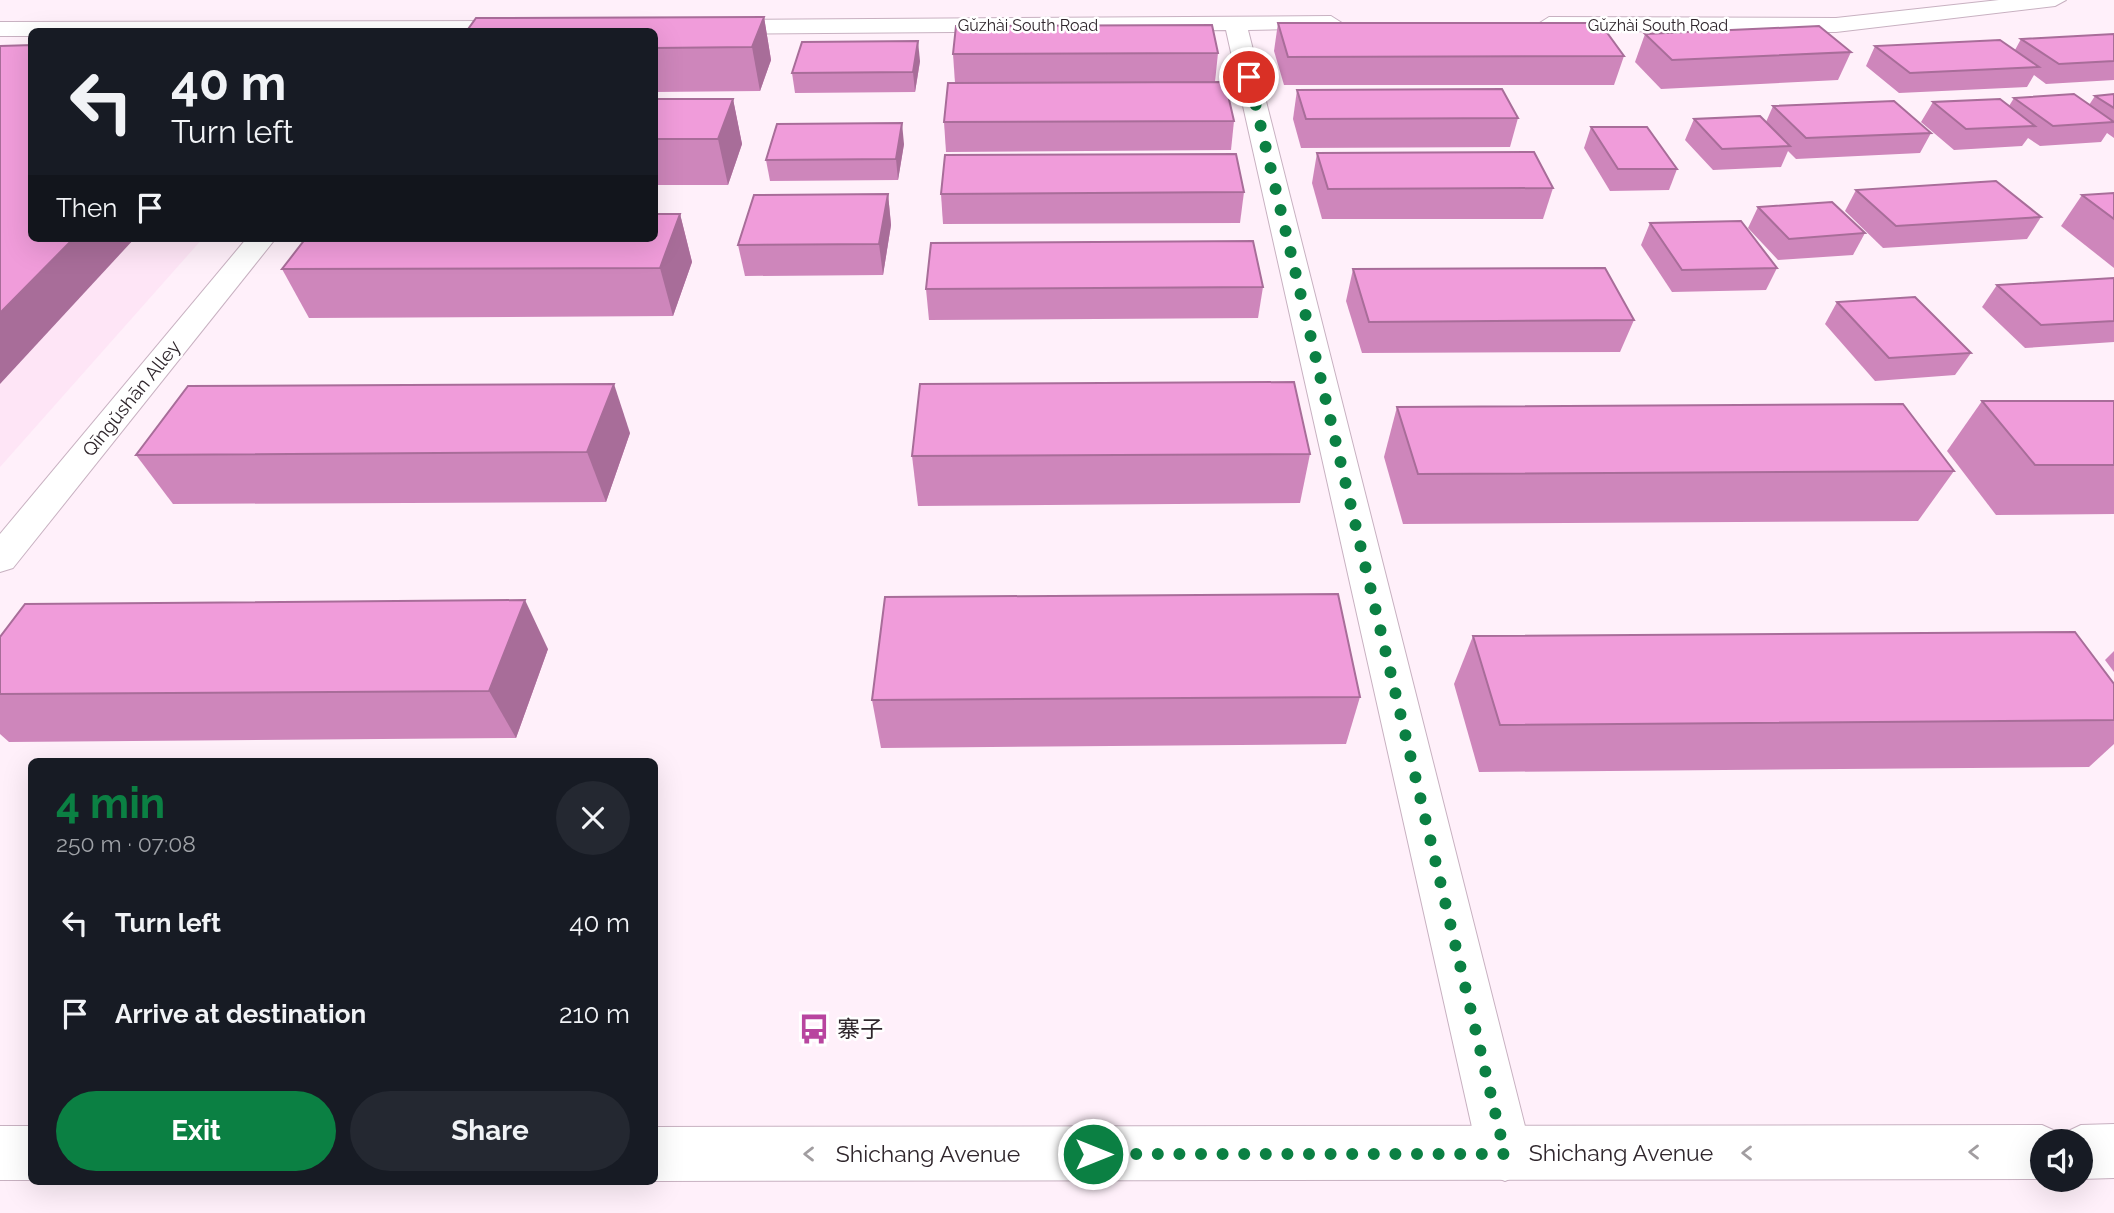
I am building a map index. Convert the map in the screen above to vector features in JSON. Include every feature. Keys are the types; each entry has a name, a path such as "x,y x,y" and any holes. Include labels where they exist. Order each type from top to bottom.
{"street":[{"path":"1271,0 1278,23"},
{"path":"1969,0 2011,4"},
{"name":"Gǔzhài South Road","path":"1529,24 1836,25 2055,0"},
{"path":"435,28 449,9"},
{"path":"1236,24 1505,1154"},
{"name":"Gǔzhài South Road","path":"696,27 1348,24"},
{"path":"0,29 28,29"},
{"name":"Qīngǔshān Alley","path":"0,559 259,242"},
{"name":"Shichang Avenue","path":"658,1154 2030,1152"},
{"path":"2093,1152 2114,1152"},
{"path":"0,1153 28,1153"}],"shaded area":[{"path":"0,48 28,214 28,242 199,242 0,467"}],"building":[{"path":"764,17 752,47 658,48 658,28 469,28 476,18"},
{"path":"1278,23 1600,23 1624,56 1288,57"},
{"path":"1212,25 1218,53 953,54 956,26"},
{"path":"1819,26 1851,52 1672,60 1645,34"},
{"path":"2114,34 2114,61 2059,64 2021,39"},
{"path":"2000,40 2039,67 1910,73 1875,46"},
{"path":"918,41 913,72 792,73 802,42"},
{"path":"28,45 28,242 70,242 0,313 0,46"},
{"path":"1225,82 1234,121 944,122 948,83"},
{"path":"1502,89 1518,118 1306,119 1297,90"},
{"path":"2074,94 2114,122 2053,126 2014,98"},
{"path":"2114,94 2114,108 2095,96"},
{"path":"658,99 733,99 718,139 658,139"},
{"path":"2000,99 2035,126 1966,129 1933,102"},
{"path":"1894,101 1931,133 1806,138 1773,106"},
{"path":"1760,116 1790,146 1722,149 1694,119"},
{"path":"902,123 896,159 766,160 777,124"},
{"path":"1591,127 1647,127 1677,169 1618,169"},
{"path":"1534,152 1553,188 1328,189 1317,153"},
{"path":"1236,154 1244,192 941,194 945,155"},
{"path":"1996,181 2041,217 1896,226 1856,190"},
{"path":"2114,193 2114,219 2082,195"},
{"path":"888,194 879,244 738,245 754,195"},
{"path":"1832,202 1865,233 1789,239 1758,207"},
{"path":"658,214 680,214 660,268 282,269 303,242 658,242"},
{"path":"1741,221 1777,268 1682,270 1650,223"},
{"path":"1253,241 1263,287 926,289 931,243"},
{"path":"1605,268 1634,320 1369,322 1353,269"},
{"path":"2114,278 2114,321 2041,325 1997,285"},
{"path":"1915,297 1971,353 1889,358 1837,302"},
{"path":"1294,382 1310,454 912,456 920,384"},
{"path":"614,384 587,452 136,455 188,386"},
{"path":"1982,401 2114,401 2114,465 2035,465"},
{"path":"1903,404 1954,471 1418,474 1397,407"},
{"path":"1338,594 1360,697 872,700 885,597"},
{"path":"525,600 489,691 0,694 0,637 25,604"},
{"path":"2075,632 2114,684 2114,720 1500,725 1473,636"}],"place":[{"name":"寨子","path":"814,1029"}],"route":[{"path":"1093,1154 1505,1154 1249,77"}]}
